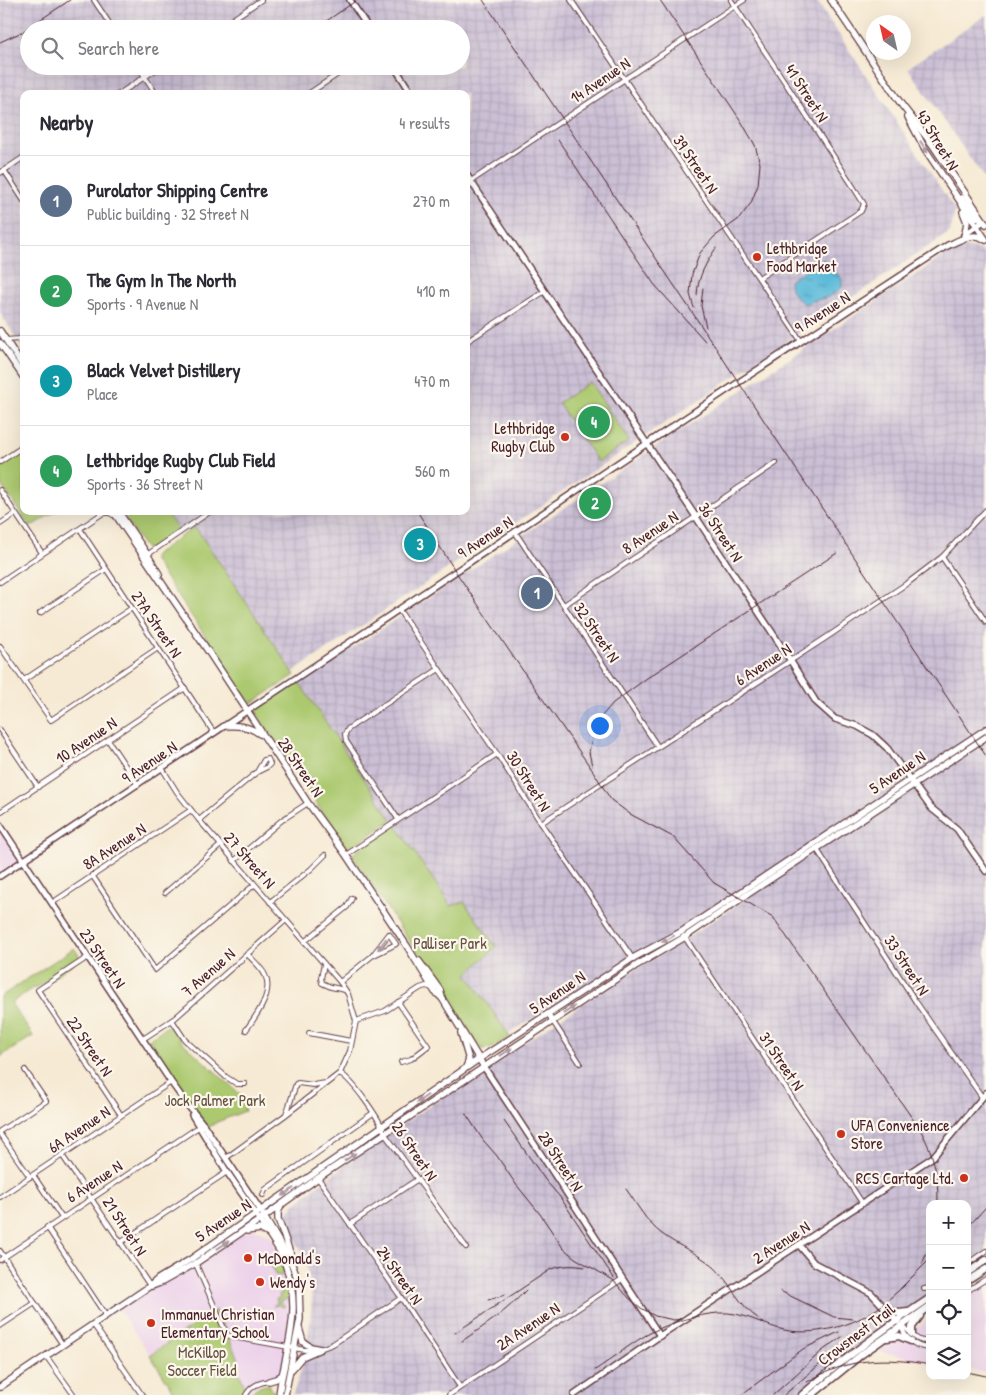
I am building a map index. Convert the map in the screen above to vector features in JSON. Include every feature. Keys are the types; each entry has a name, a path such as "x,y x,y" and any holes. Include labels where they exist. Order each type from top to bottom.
{"highway":[{"path":"971,1270 986,1260"},
{"path":"971,1278 986,1268"},
{"name":"Crowsnest Trail","path":"812,1395 879,1342 909,1312 926,1301"},
{"name":"Crowsnest Trail","path":"802,1395 848,1357 899,1323 926,1309"},
{"path":"887,1310 898,1313 909,1312"},
{"path":"879,1342 887,1338 899,1336 911,1338 914,1324 926,1310"}],"main road":[{"name":"43 Street N","path":"831,0 901,104 932,144 985,222"},
{"name":"43 Street N","path":"901,104 920,142 986,240"},
{"path":"941,172 977,218 985,222"},
{"path":"960,200 967,219 965,234"},
{"path":"977,226 986,232"},
{"path":"946,246 974,235 986,240"},
{"path":"0,331 3,342 20,371"},
{"path":"3,342 16,345 20,356"},
{"name":"28 Street N","path":"115,515 145,556"},
{"name":"28 Street N","path":"120,515 247,712 308,803 346,855 433,988 442,998 484,1067"},
{"path":"224,726 248,727 264,737"},
{"name":"5 Avenue N","path":"195,1260 238,1235 318,1178 912,782 986,729"},
{"name":"5 Avenue N","path":"912,782 986,737"},
{"name":"5 Avenue N","path":"0,1387 150,1286 162,1282 195,1260 258,1213 382,1126 632,958 683,934"},
{"name":"28 Street N","path":"407,946 440,990 442,998"},
{"path":"456,1020 469,1060 462,1072"},
{"path":"279,1393 282,1375 298,1326 300,1304 292,1256 278,1219 278,1212 282,1205"},
{"path":"258,1213 287,1254 296,1275"},
{"path":"262,1218 284,1260 292,1291 294,1317 292,1348 285,1395"},
{"path":"238,1235 260,1229 270,1235"},
{"path":"298,1326 304,1342 311,1347 320,1349"},
{"path":"289,1372 302,1357 320,1349"},
{"path":"269,1382 276,1380 282,1375"},
{"path":"269,1382 274,1384 279,1393"}],"street":[{"path":"94,0 107,20"},
{"path":"231,20 261,0"},
{"path":"350,0 363,20"},
{"name":"39 Street N","path":"571,0 801,341"},
{"name":"41 Street N","path":"731,0 864,204 861,211 759,278"},
{"name":"14 Avenue N","path":"471,181 744,0"},
{"path":"125,90 148,75"},
{"path":"314,90 336,75"},
{"path":"400,75 409,90"},
{"path":"145,77 153,90"},
{"path":"20,160 2,172 20,196"},
{"name":"36 Street N","path":"471,181 696,517 816,702 835,718 873,734 887,748 931,808 957,829 986,871"},
{"name":"9 Avenue N","path":"0,876 801,341 985,222"},
{"path":"470,339 545,291"},
{"path":"3,342 16,345 20,340"},
{"path":"0,462 20,449"},
{"name":"8 Avenue N","path":"564,605 776,463"},
{"path":"0,490 42,553"},
{"name":"6 Avenue N","path":"541,823 909,582 942,557 986,510"},
{"path":"0,524 16,514"},
{"path":"0,582 100,515"},
{"path":"113,515 117,518"},
{"path":"145,556 205,515"},
{"name":"27A Street N","path":"80,529 214,732"},
{"name":"32 Street N","path":"515,532 658,747"},
{"path":"942,557 986,622"},
{"path":"40,612 106,569"},
{"path":"24,680 132,608"},
{"name":"30 Street N","path":"399,610 637,965"},
{"path":"0,646 52,720 158,648"},
{"path":"398,819 346,741 345,734 355,724 439,669"},
{"name":"10 Avenue N","path":"0,812 186,688"},
{"path":"0,730 38,787"},
{"path":"108,740 138,785"},
{"path":"346,855 497,754"},
{"name":"27 Street N","path":"162,768 199,820 340,982 348,994 356,1021"},
{"path":"199,820 256,772"},
{"path":"234,861 282,820 308,803"},
{"name":"8A Avenue N","path":"52,903 191,810"},
{"name":"23 Street N","path":"0,825 171,1082 226,1158 258,1213"},
{"path":"165,893 220,845"},
{"name":"33 Street N","path":"815,847 916,1002 984,1095"},
{"path":"270,902 311,869 325,855"},
{"path":"92,876 155,970 254,885"},
{"path":"304,942 348,907 352,898"},
{"name":"7 Avenue N","path":"143,1039 172,1020 286,920"},
{"path":"340,982 372,956 389,934 396,944 372,956"},
{"name":"31 Street N","path":"683,934 863,1204"},
{"path":"246,1030 263,1005 268,984 265,975 247,954"},
{"name":"22 Street N","path":"88,957 38,990 121,1115"},
{"path":"324,964 322,982 331,987 345,990"},
{"path":"420,988 425,980 425,975"},
{"path":"226,1158 340,1073 350,1051 356,1021 385,1011 420,988 426,986 433,988"},
{"path":"398,1002 428,1046 411,1059 401,1062"},
{"path":"548,1014 580,1063"},
{"path":"172,1020 184,1040 226,1077 233,1083 245,1084"},
{"path":"308,1033 351,1041"},
{"name":"28 Street N","path":"484,1067 660,1336"},
{"path":"25,1070 46,1101 0,1133 62,1218"},
{"name":"26 Street N","path":"340,1073 347,1078 373,1113 385,1134 466,1247"},
{"name":"6A Avenue N","path":"0,1197 171,1082"},
{"path":"284,1116 290,1106 296,1084 319,1085 330,1082"},
{"name":"2 Avenue N","path":"574,1395 660,1336 933,1158 984,1095"},
{"name":"5 Avenue N","path":"263,1195 265,1190 373,1113"},
{"name":"6 Avenue N","path":"2,1259 47,1227 201,1126"},
{"name":"23 Street N","path":"201,1126 227,1172 258,1213"},
{"name":"21 Street N","path":"62,1155 150,1286"},
{"path":"120,1243 227,1172"},
{"name":"24 Street N","path":"318,1178 460,1387"},
{"path":"350,1224 418,1179"},
{"path":"47,1227 106,1316"},
{"path":"799,1245 814,1263 871,1294 906,1328 911,1338 919,1347 926,1346"},
{"path":"0,1251 2,1259 63,1345"},
{"path":"971,1261 986,1251"},
{"path":"195,1260 227,1334 233,1337 292,1348 310,1350 320,1349 333,1344 401,1298"},
{"name":"2A Avenue N","path":"449,1395 622,1278"},
{"path":"969,1290 986,1279"},
{"path":"0,1326 35,1303"},
{"path":"93,1324 142,1395"},
{"path":"911,1338 926,1341"},
{"path":"46,1356 74,1395"},
{"path":"246,1395 255,1385 269,1382"}],"shaded area":[{"path":"0,0 816,0 955,210 950,232 293,672 196,528 178,530 168,515 470,515 470,90 20,90 20,344 0,312"},
{"path":"986,15 986,181 908,68"},
{"path":"959,246 981,250 986,258 986,726 681,932 633,958 508,1034 467,974 496,948 464,902 451,907 300,683"},
{"path":"986,739 986,1260 971,1270 971,1200 926,1200 926,1301 803,1395 293,1395 303,1364 312,1299 303,1254 285,1219 287,1213 299,1200 377,1141 627,974 676,946 914,784"},
{"path":"0,825 23,861 0,876"},
{"path":"255,1229 270,1235 283,1260 294,1308 282,1375 260,1383 247,1392 235,1363 239,1361 216,1310 150,1355 118,1308 150,1286 162,1282 238,1235"},
{"path":"986,1283 986,1373 971,1370 971,1292"},
{"path":"926,1321 926,1361 878,1351"}],"green space":[{"path":"590,382 629,441 598,462 558,403"},
{"path":"20,453 20,512 0,483 0,466"},
{"path":"22,515 50,515 30,527"},
{"path":"130,515 168,515 178,530 148,549 145,548 125,519"},
{"path":"193,528 196,528 295,675 251,703 153,559 154,555"},
{"path":"298,681 392,820 348,848 345,847 256,711 260,706"},
{"name":"Palliser Park","path":"396,825 451,906 464,902 496,947 467,974 510,1037 492,1048 482,1049 477,1045 353,857 354,853"},
{"path":"74,948 81,958 11,1003 33,1036 0,1057 0,997"},
{"name":"Jock Palmer Park","path":"170,1024 182,1042 240,1094 245,1111 217,1122 208,1128 149,1040"},
{"path":"276,1259 284,1270 283,1275 280,1276 275,1275 270,1262"},
{"path":"284,1287 289,1291 291,1301 286,1299 279,1302 285,1306 283,1307 279,1305 273,1306 277,1303 276,1299 280,1298 279,1295 282,1293 280,1288"},
{"name":"McKillop Soccer Field","path":"216,1310 239,1361 235,1363 247,1392 244,1395 176,1395 150,1355"},
{"path":"270,1385 273,1395 249,1395 256,1388"}],"water":[{"path":"822,259 842,279 842,287 829,297 805,304 794,294 789,281"}],"railway":[{"path":"40,20 70,0"},
{"path":"328,20 357,0"},
{"path":"483,0 986,756"},
{"path":"660,0 741,121 755,145 760,164 758,185 751,203 739,219 714,237 700,253 692,274 690,294 694,308"},
{"path":"0,42 20,33"},
{"path":"558,140 654,284 705,341"},
{"path":"697,295 703,270 716,248"},
{"path":"703,288 701,306 706,327"},
{"path":"420,515 456,572 611,800 630,814 673,837 714,883 773,917 921,1131 930,1149 935,1166 938,1200"},
{"path":"592,766 589,752 595,724 613,703 647,678 837,553"},
{"path":"466,1114 563,1248 575,1258 613,1280 641,1308 655,1316 674,1320 681,1319"},
{"path":"504,1121 546,1181 560,1197 614,1278"},
{"path":"626,1189 656,1229 714,1267 746,1308 759,1319"},
{"path":"971,1224 986,1207"},
{"path":"922,1264 926,1255"},
{"path":"900,1289 926,1263"},
{"path":"455,1333 551,1269 568,1266 585,1267"},
{"path":"595,1370 630,1345 660,1328 701,1315 718,1313 736,1314 784,1330 795,1332 818,1331 841,1326 863,1317 881,1306 905,1285"},
{"path":"462,1341 504,1311 526,1290"},
{"path":"780,1291 834,1317 853,1319"},
{"path":"488,1300 505,1295"},
{"path":"784,1395 871,1317"},
{"path":"741,1395 803,1349 839,1332"},
{"path":"773,1395 822,1351 842,1337"},
{"path":"807,1382 837,1368 867,1361 897,1360 926,1364"},
{"path":"971,1373 986,1376"}],"place":[{"name":"Lethbridge Food Market","path":"757,257"},
{"name":"Lethbridge Rugby Club Field","path":"594,422"},
{"name":"Lethbridge Rugby Club","path":"565,437"},
{"name":"The Gym In The North","path":"595,503"},
{"name":"Black Velvet Distillery","path":"420,544"},
{"name":"Purolator Shipping Centre","path":"537,593"},
{"name":"UFA Convenience Store","path":"841,1134"},
{"name":"RCS Cartage Ltd.","path":"964,1178"},
{"name":"McDonald's","path":"248,1258"},
{"name":"Wendy's","path":"260,1282"},
{"name":"Immanuel Christian Elementary School","path":"151,1323"}]}
